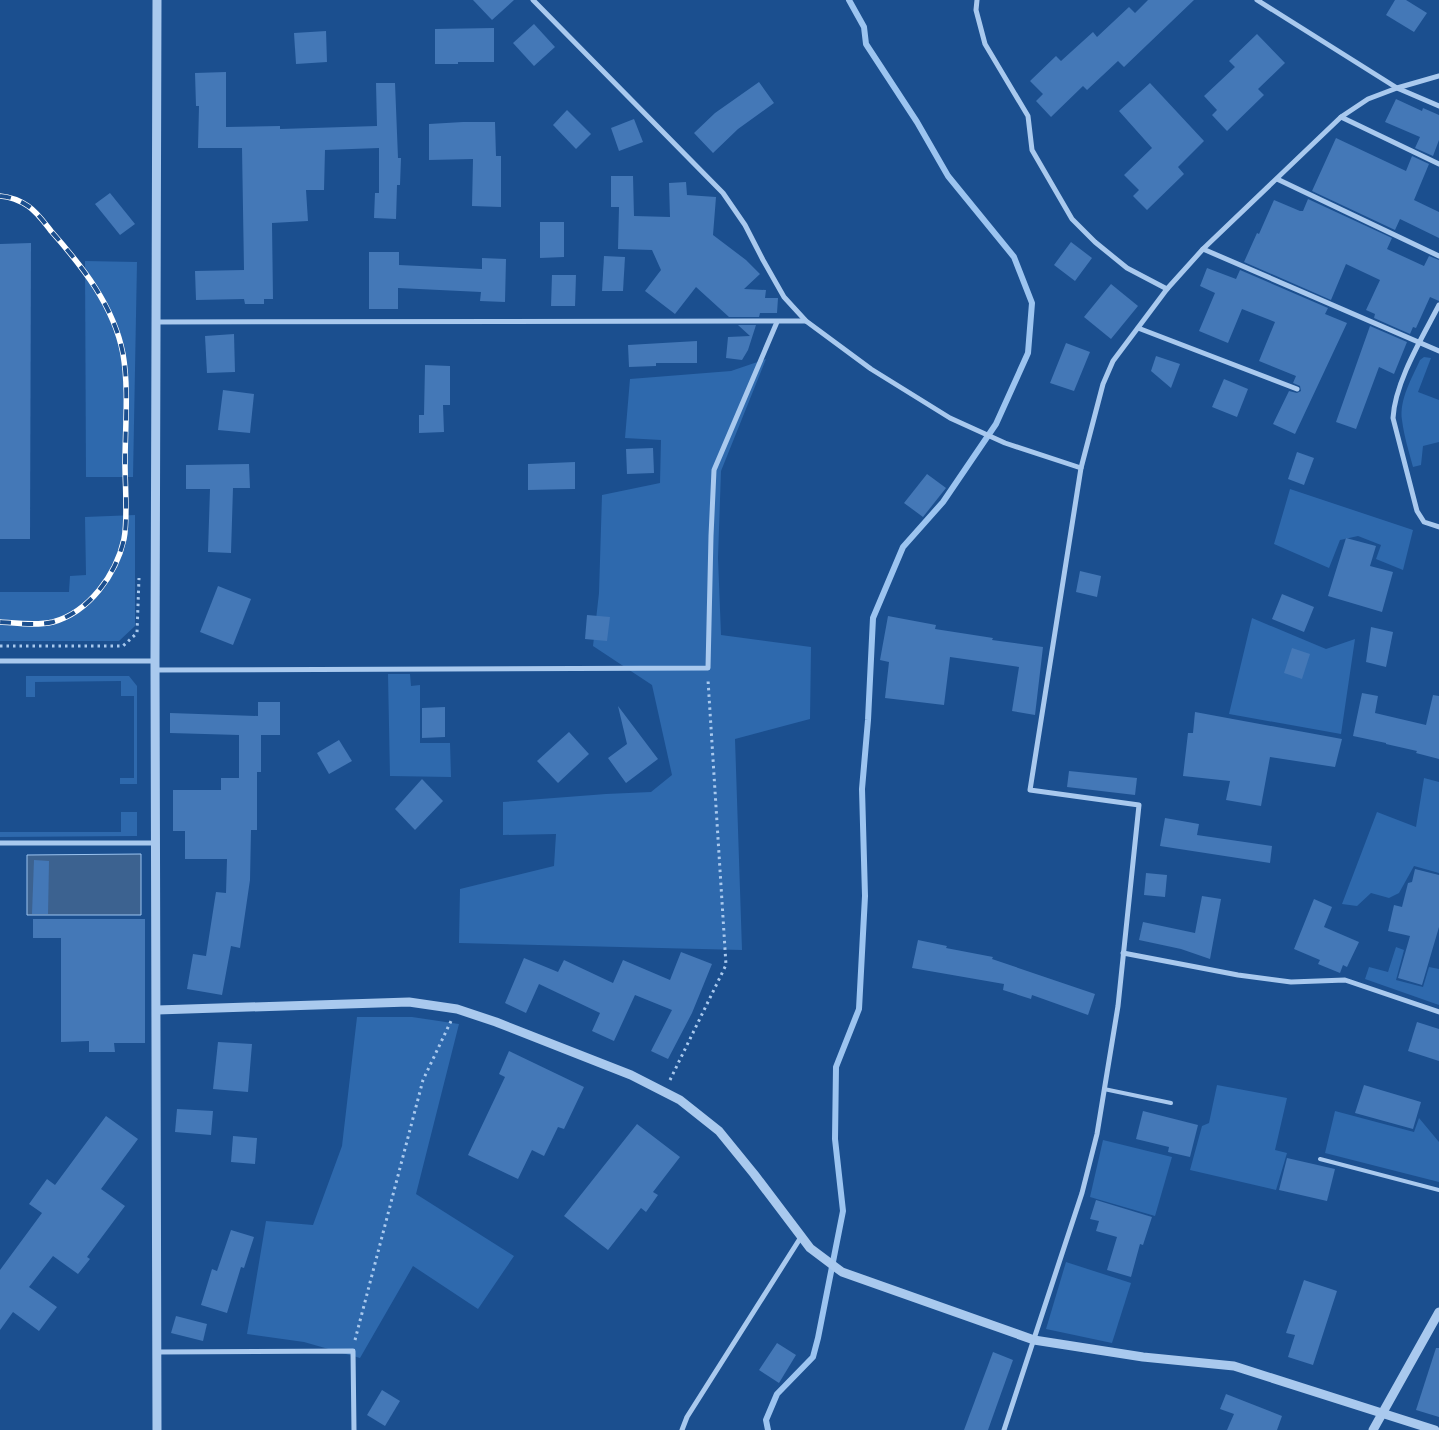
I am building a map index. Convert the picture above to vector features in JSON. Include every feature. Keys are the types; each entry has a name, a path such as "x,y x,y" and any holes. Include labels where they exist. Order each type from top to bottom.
{"street":[{"path":"157,0 155,843 158,1430"},
{"path":"533,0 723,193 745,225 762,260 784,297 806,321 871,369 950,418 1005,443 1081,468"},
{"path":"977,0 976,10 985,44 1028,116 1032,150 1072,218 1095,242 1127,268 1167,289"},
{"path":"1257,0 1397,88 1439,106"},
{"path":"1004,1430 1082,1193 1097,1134 1118,1006 1139,805 1030,790 1081,468 1104,384 1113,361 1167,289 1203,248 1341,116 1368,99 1397,88 1439,76"},
{"path":"1341,116 1439,164"},
{"path":"1277,179 1439,256"},
{"path":"1203,248 1439,352"},
{"path":"1439,305 1399,389 1394,404 1393,418 1417,511 1424,522 1439,527"},
{"path":"156,322 806,321"},
{"path":"0,661 155,665 708,668 710,536 714,470 777,322"},
{"path":"1138,328 1297,389"},
{"path":"0,843 155,843"},
{"path":"1123,953 1238,975 1291,982 1345,980 1439,1012"},
{"path":"157,1010 409,1002 457,1009 496,1022 622,1071 680,1100 719,1131 810,1248 842,1272 1034,1340 1143,1357 1234,1366 1435,1430"},
{"path":"682,1430 687,1417 801,1237"},
{"path":"1372,1430 1439,1312"},
{"path":"157,1352 352,1351 354,1430"}],"lane":[{"path":"1104,1089 1171,1103"},
{"path":"1320,1159 1439,1190"}],"path":[{"path":"0,646 123,646 137,632 139,574"},
{"path":"664,1092 726,966 708,668"},
{"path":"352,1351 423,1080 457,1009"}],"shaded area":[{"path":"85,261 137,262 133,477 86,477"},
{"path":"1424,357 1431,358 1418,392 1439,400 1439,442 1423,446 1421,465 1413,467 1404,432 1402,405 1420,360"},
{"path":"766,359 721,471 718,558 721,635 811,647 810,719 735,739 742,950 459,943 460,889 554,866 556,834 503,835 503,802 651,792 672,775 652,685 593,646 599,593 602,495 660,483 661,440 625,438 630,379 731,371"},
{"path":"1290,489 1413,530 1403,570 1376,559 1381,545 1358,536 1340,540 1329,568 1274,544"},
{"path":"135,515 135,626 119,641 0,641 0,592 69,592 70,576 86,575 85,517"},
{"path":"1252,618 1326,649 1355,639 1341,734 1229,714"},
{"path":"388,674 410,674 411,686 420,685 420,743 450,743 451,777 390,776"},
{"path":"26,676 129,676 137,686 137,784 120,784 120,778 134,778 134,696 121,696 121,681 35,682 35,697 26,697"},
{"path":"1424,778 1439,782 1439,873 1414,866 1399,893 1389,898 1371,893 1357,906 1342,904 1377,812 1416,827"},
{"path":"121,812 137,812 137,836 0,837 0,832 121,832"},
{"path":"141,854 141,915 27,915 27,855"},
{"path":"1396,947 1404,950 1396,980 1423,987 1429,967 1439,969 1439,1005 1365,979 1369,967 1388,972"},
{"path":"357,1017 412,1017 459,1024 416,1194 514,1256 478,1309 413,1266 360,1358 304,1342 247,1334 266,1221 313,1225 342,1146"},
{"path":"1217,1085 1287,1098 1275,1150 1287,1153 1276,1190 1190,1170 1202,1126 1209,1123"},
{"path":"1335,1111 1414,1132 1419,1118 1439,1142 1439,1182 1325,1153"},
{"path":"1103,1140 1172,1157 1155,1216 1090,1197"},
{"path":"1066,1262 1131,1283 1112,1343 1046,1329"}],"building":[{"path":"473,0 514,0 492,20"},
{"path":"1148,0 1194,0 1124,67 1118,61 1087,90 1083,86 1051,117 1036,101 1043,94 1030,81 1056,56 1061,61 1093,32 1097,37 1129,7 1135,13"},
{"path":"1395,0 1406,0 1427,13 1414,32 1386,15"},
{"path":"534,24 555,47 534,66 513,43"},
{"path":"494,28 494,62 435,64 435,29"},
{"path":"326,31 327,62 296,64 294,33"},
{"path":"1257,34 1285,63 1258,89 1264,95 1227,131 1212,115 1217,110 1204,96 1235,67 1229,61"},
{"path":"226,72 226,127 280,126 280,129 377,126 376,83 395,83 398,158 401,158 400,185 397,185 396,219 374,218 375,193 379,193 379,148 325,150 324,190 306,190 308,221 272,223 273,299 264,299 264,304 245,304 244,299 196,300 195,271 244,270 242,148 198,148 199,106 196,106 195,73"},
{"path":"759,82 774,103 738,129 713,153 694,133 715,113"},
{"path":"1150,83 1204,141 1178,167 1184,174 1147,210 1133,196 1139,190 1124,175 1152,148 1119,111"},
{"path":"1396,99 1422,111 1423,108 1439,115 1439,140 1433,156 1415,148 1420,137 1385,122"},
{"path":"567,110 591,134 576,149 553,125"},
{"path":"634,119 643,142 619,151 611,128"},
{"path":"495,122 496,156 501,156 501,207 472,206 473,159 429,160 429,124"},
{"path":"1336,138 1406,171 1412,156 1429,164 1414,200 1439,212 1439,238 1400,219 1395,230 1312,191"},
{"path":"611,176 633,176 634,216 670,217 669,183 686,182 687,195 716,197 713,235 746,260 760,274 744,289 766,290 765,298 778,298 777,313 760,313 759,317 729,317 696,287 675,314 645,291 661,270 652,250 618,249 619,207 611,207"},
{"path":"110,193 135,224 120,235 95,204"},
{"path":"1308,199 1392,238 1387,249 1424,266 1429,256 1439,260 1439,301 1430,297 1416,328 1413,327 1410,334 1374,318 1375,314 1366,310 1380,280 1346,264 1331,300 1244,262 1274,200 1303,211"},
{"path":"540,222 564,222 564,257 540,258"},
{"path":"1071,242 1092,258 1075,281 1054,265"},
{"path":"31,243 30,539 0,539 0,244"},
{"path":"369,252 399,252 399,265 482,269 482,258 506,259 505,302 480,301 481,292 398,288 398,309 369,309"},
{"path":"604,256 625,257 623,291 602,291"},
{"path":"1207,268 1236,279 1240,270 1328,308 1325,314 1347,323 1295,434 1273,424 1289,391 1297,393 1301,391 1300,386 1293,383 1296,376 1259,361 1275,322 1242,309 1228,343 1199,331 1215,293 1200,286"},
{"path":"552,275 576,275 575,306 551,306"},
{"path":"1111,284 1138,306 1111,339 1084,317"},
{"path":"738,325 756,325 748,350 742,360 726,358 728,337 750,336"},
{"path":"1370,326 1407,342 1394,374 1379,367 1356,429 1336,422"},
{"path":"234,334 235,372 207,373 205,336"},
{"path":"697,341 697,363 656,363 656,366 629,367 628,345"},
{"path":"1066,343 1090,352 1074,391 1050,383"},
{"path":"1156,356 1180,364 1171,388 1151,371"},
{"path":"425,365 450,366 450,405 443,405 444,432 419,433 419,415 424,415"},
{"path":"1224,379 1248,389 1237,417 1212,407"},
{"path":"223,390 254,394 250,433 218,430"},
{"path":"653,448 654,473 627,474 626,449"},
{"path":"1297,452 1314,458 1304,485 1288,479"},
{"path":"575,462 575,489 528,490 528,464"},
{"path":"249,464 250,488 233,488 231,553 208,552 210,489 186,489 186,465"},
{"path":"927,474 946,488 923,517 904,503"},
{"path":"1346,538 1376,546 1370,566 1393,572 1382,612 1328,596"},
{"path":"1080,571 1101,576 1097,597 1076,592"},
{"path":"218,586 251,599 233,645 200,632"},
{"path":"1282,594 1314,607 1304,632 1272,619"},
{"path":"587,615 610,617 607,641 585,639"},
{"path":"888,616 936,625 935,629 1043,647 1035,715 1012,711 1019,667 950,657 944,705 885,698 889,662 880,660"},
{"path":"1371,627 1393,632 1386,667 1366,662"},
{"path":"1292,648 1310,654 1302,679 1284,673"},
{"path":"1362,693 1378,696 1375,713 1426,725 1433,695 1439,696 1439,759 1416,753 1417,751 1353,736"},
{"path":"258,702 280,702 280,735 261,735 261,772 257,772 257,830 251,830 250,880 240,948 231,946 222,995 187,989 193,954 206,956 216,892 226,893 227,859 185,859 185,831 173,831 173,790 221,790 221,778 239,778 239,735 170,733 170,713 258,716"},
{"path":"618,706 658,759 626,783 608,758 627,744"},
{"path":"445,707 445,737 422,738 422,708"},
{"path":"1195,712 1342,739 1335,767 1270,757 1261,806 1226,800 1230,781 1183,776 1188,733 1193,733"},
{"path":"569,732 589,754 558,783 537,761"},
{"path":"339,740 352,761 329,774 317,753"},
{"path":"1069,771 1137,778 1135,795 1067,787"},
{"path":"422,779 443,801 415,830 395,809"},
{"path":"1165,818 1199,824 1197,835 1272,846 1270,863 1160,846"},
{"path":"34,860 49,861 48,914 32,914"},
{"path":"1415,869 1439,875 1439,927 1422,985 1398,978 1410,936 1388,931 1394,905 1402,907 1408,883 1412,882"},
{"path":"1146,873 1167,875 1165,897 1144,895"},
{"path":"1202,896 1221,899 1210,959 1181,949 1139,940 1143,922 1195,933"},
{"path":"1314,899 1332,907 1324,927 1359,942 1347,967 1343,965 1340,973 1318,964 1320,960 1294,949"},
{"path":"33,919 145,919 145,1043 114,1043 115,1052 89,1052 89,1041 61,1042 61,938 33,938"},
{"path":"918,940 947,946 946,948 993,957 992,959 1095,994 1088,1015 1032,995 1031,999 1003,990 1004,984 912,968"},
{"path":"681,952 712,964 692,1013 668,1059 651,1051 672,1010 635,995 614,1041 592,1031 600,1013 539,984 526,1013 505,1003 524,958 558,972 564,960 613,983 623,960 670,980"},
{"path":"1417,1022 1439,1029 1439,1061 1408,1051"},
{"path":"218,1042 252,1044 248,1092 213,1089"},
{"path":"509,1051 584,1087 564,1129 558,1127 544,1156 532,1150 518,1179 468,1155 505,1077 499,1074"},
{"path":"1364,1085 1421,1102 1413,1129 1355,1113"},
{"path":"177,1109 213,1111 211,1135 175,1132"},
{"path":"1143,1111 1198,1125 1190,1157 1168,1152 1169,1147 1136,1139"},
{"path":"106,1116 138,1139 101,1189 125,1206 87,1257 90,1259 78,1274 53,1256 29,1287 57,1307 39,1331 13,1312 0,1330 0,1270 42,1213 29,1204 47,1179 55,1185"},
{"path":"637,1124 680,1157 653,1192 658,1195 646,1212 641,1208 608,1250 564,1216"},
{"path":"233,1136 257,1138 255,1164 231,1162"},
{"path":"1287,1158 1335,1169 1327,1201 1279,1190"},
{"path":"1096,1200 1152,1217 1143,1245 1140,1244 1131,1277 1107,1270 1117,1237 1096,1231 1099,1221 1090,1219"},
{"path":"231,1230 254,1237 244,1268 241,1267 227,1313 201,1305 212,1269 217,1271"},
{"path":"1304,1280 1337,1291 1313,1365 1288,1357 1295,1335 1286,1333"},
{"path":"176,1316 207,1324 203,1341 171,1333"},
{"path":"777,1343 796,1355 779,1383 759,1370"},
{"path":"1436,1348 1439,1348 1439,1417 1416,1410"},
{"path":"993,1352 1013,1360 988,1430 964,1430"},
{"path":"382,1390 400,1401 385,1426 367,1415"},
{"path":"1226,1394 1282,1416 1277,1430 1227,1430 1234,1414 1220,1409"}],"waterway":[{"path":"768,1430 766,1420 777,1394 813,1357 843,1211 835,1139 836,1067 859,1009 865,896 862,789 868,720 873,618 903,547 943,502 996,424 1028,353 1032,303 1014,257 948,176 917,122 866,44 864,27 849,0"}],"railway":[{"path":"0,196 18,200 34,211 74,258 95,288 119,336 125,367 126,395 126,522 124,539 115,566 108,578 89,601 66,617 40,624 0,622"}]}
